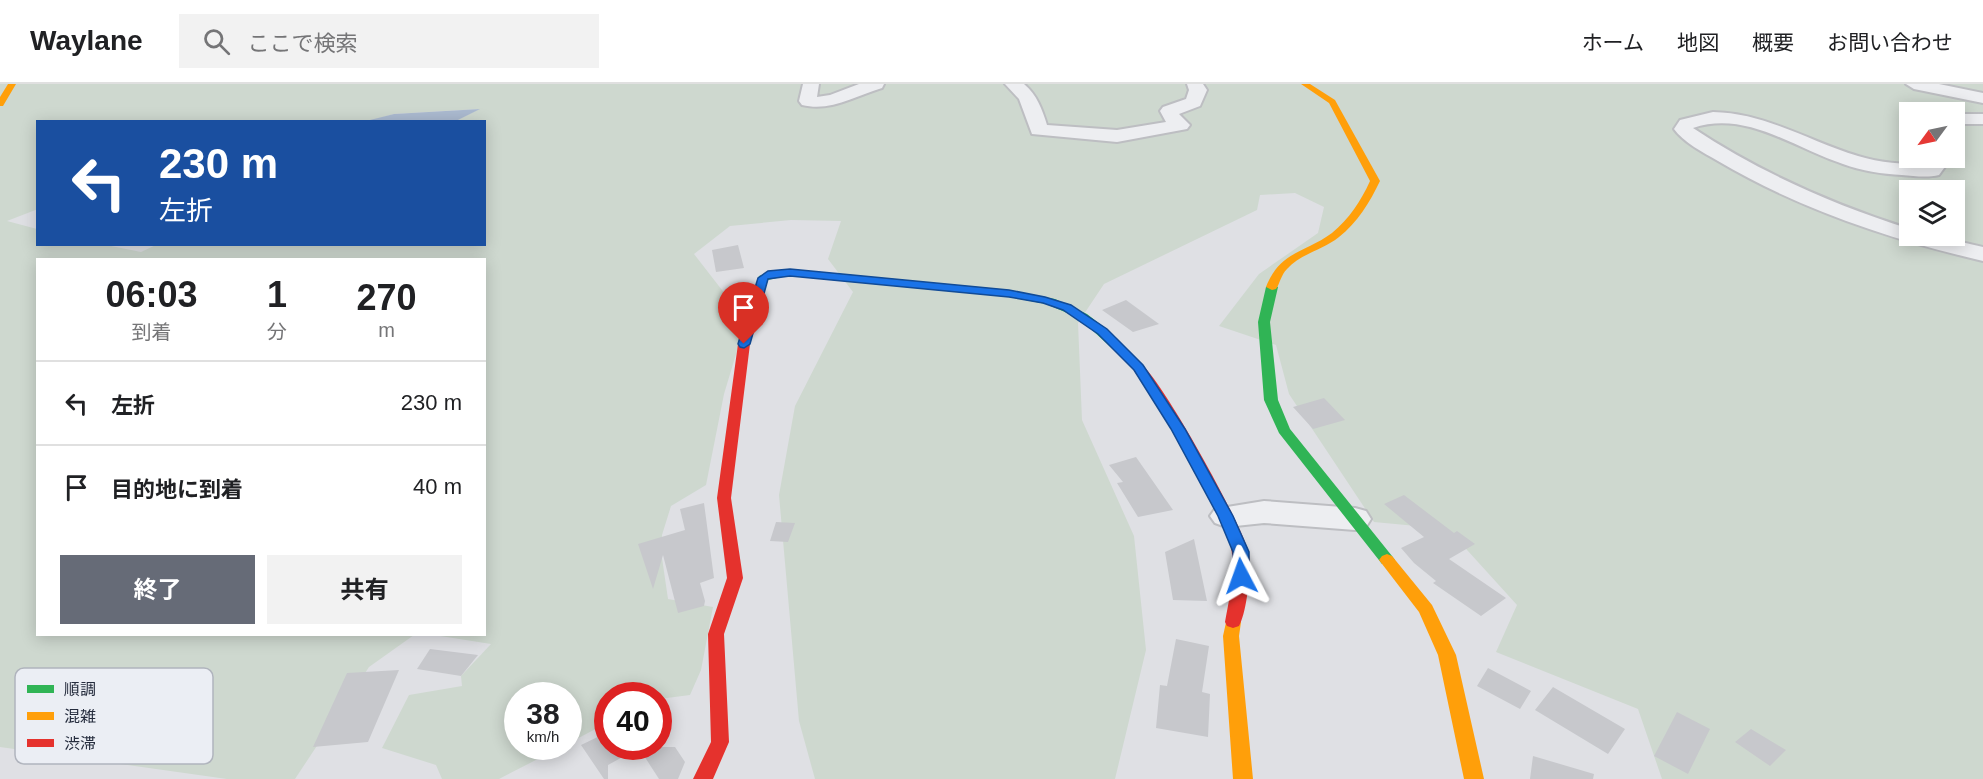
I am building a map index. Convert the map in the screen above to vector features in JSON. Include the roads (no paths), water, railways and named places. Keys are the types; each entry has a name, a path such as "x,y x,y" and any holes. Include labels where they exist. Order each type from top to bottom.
{"street":[{"path":"0,104 12,84"},
{"path":"811,84 808,101 822,102 832,101 876,84"},
{"path":"1013,84 1022,89 1032,103 1039,130 1117,136 1172,129 1181,125 1171,117 1169,111 1194,102 1198,90 1195,84"},
{"path":"1305,84 1332,102 1375,181 1366,202 1334,236 1290,260 1276,272 1264,322 1270,400 1284,430 1426,609 1447,655 1474,779"},
{"path":"1914,84 1983,98"},
{"path":"1934,168 1932,171 1889,170 1850,160 1763,126 1740,120 1714,117 1686,124 1683,129 1702,143 1804,200 1925,241 1983,254"},
{"path":"1965,119 1983,119"},
{"path":"703,779 720,742 716,634 735,578 724,498 744,344 763,278 772,274 790,272 1009,294 1045,300 1067,307 1102,332 1139,367 1178,429 1226,516 1241,552 1241,576 1231,636 1243,779"},
{"path":"1226,516 1264,512 1355,519"}],"water":[{"path":"480,109 458,120 370,120 394,114"}]}
